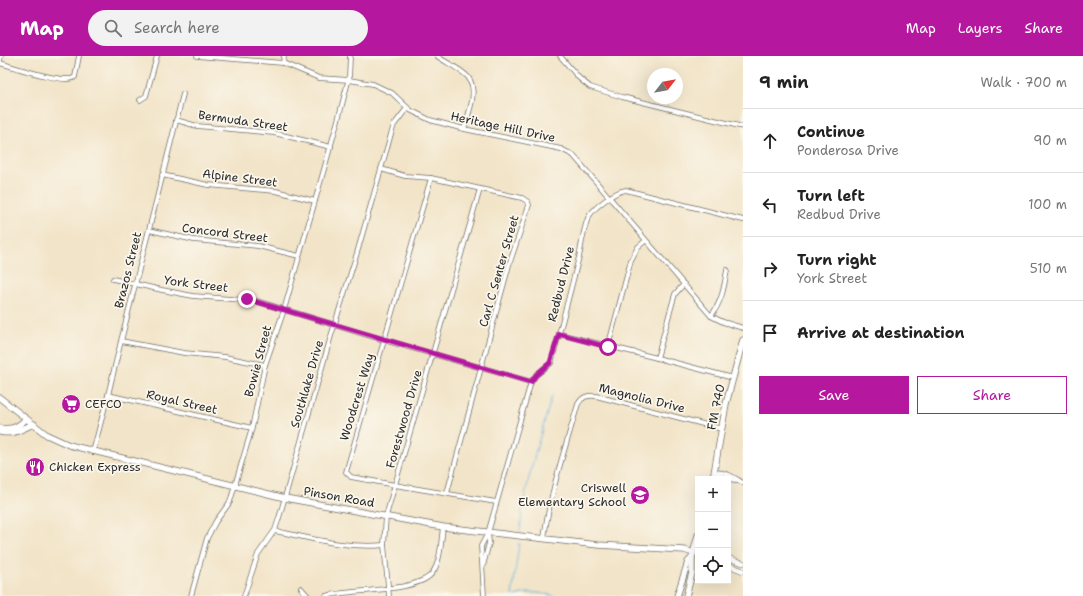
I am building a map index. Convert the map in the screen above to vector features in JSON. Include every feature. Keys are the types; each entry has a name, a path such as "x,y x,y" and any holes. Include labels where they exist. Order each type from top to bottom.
{"main road":[{"name":"FM 740","path":"713,476 733,378 743,340"},
{"name":"Pinson Road","path":"0,398 47,435 59,441 93,452 285,498 443,527 598,545 684,550 695,554"},
{"path":"0,428 14,428 26,419"},
{"path":"0,432 18,432 34,424"},
{"path":"677,596 688,562 695,555"},
{"path":"686,596 695,559"}],"street":[{"path":"1,56 0,62 57,79 74,78 79,56"},
{"path":"140,100 146,96 157,56"},
{"name":"Heritage Hill Drive","path":"197,56 283,63 319,78 349,80 373,84 392,93 407,108 430,120 568,152 573,155 711,316 723,322 743,328"},
{"path":"283,63 284,56"},
{"name":"Bowie Street","path":"190,596 207,538 216,521 230,502 252,428 265,365 284,310 349,80 350,56"},
{"path":"437,56 468,76 471,83 473,90 472,101 464,129"},
{"path":"560,56 579,78 590,86 622,96 743,126"},
{"name":"Brazos Street","path":"93,452 183,94"},
{"name":"Southlake Drive","path":"244,596 258,554 275,531 394,125 407,108"},
{"name":"Bermuda Street","path":"176,120 197,126 274,133 331,146"},
{"name":"Carl C Senter Street","path":"381,169 405,176 431,178 522,198 526,199 529,205 509,265 447,493"},
{"name":"Alpine Street","path":"162,175 208,185 276,191 315,201"},
{"name":"Woodcrest Way","path":"431,178 346,472 351,476 395,485 496,502"},
{"name":"Forestwood Drive","path":"389,596 384,546 386,516 480,189"},
{"name":"Redbud Drive","path":"484,596 481,546 488,533 531,382 536,375 550,363 559,334 588,220 591,214 609,198 622,190 626,190 743,220"},
{"name":"Concord Street","path":"149,230 194,240 258,246 299,256"},
{"path":"608,347 631,260 638,247 645,240"},
{"path":"711,316 722,296 727,270"},
{"name":"York Street","path":"113,279 135,285 194,296 247,299 531,382"},
{"path":"658,358 675,294 684,284"},
{"path":"559,334 733,378"},
{"path":"121,341 184,353 225,356 265,365"},
{"name":"Royal Street","path":"108,395 252,428"},
{"name":"Magnolia Drive","path":"544,538 550,499 578,404 586,396 596,396 722,429"},
{"path":"715,472 725,473 743,483"},
{"path":"326,596 388,588 424,580 433,572 438,561 443,527"},
{"path":"275,531 349,544 384,546"},
{"name":"Redbud Drive","path":"483,566 489,543 488,533"},
{"path":"731,559 743,563"},
{"path":"731,566 743,571"},
{"path":"301,588 308,596"}],"waterway":[{"path":"520,531 528,480 552,396"},
{"path":"512,596 519,543"},
{"path":"515,596 525,593 554,596"}],"place":[{"name":"CEFCO","path":"71,404"},
{"name":"Chicken Express","path":"35,467"},
{"name":"Criswell Elementary School","path":"640,495"}],"route":[{"path":"247,299 531,382 536,375 550,363 559,334 608,347"}]}
